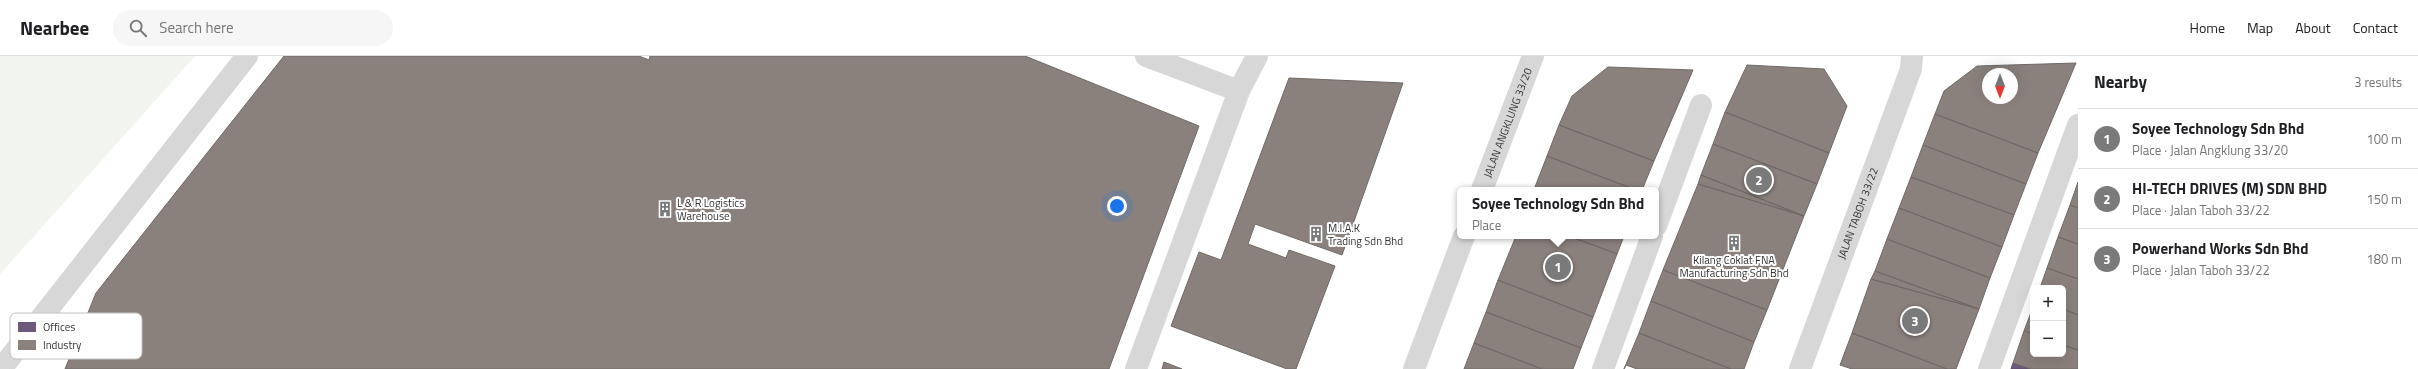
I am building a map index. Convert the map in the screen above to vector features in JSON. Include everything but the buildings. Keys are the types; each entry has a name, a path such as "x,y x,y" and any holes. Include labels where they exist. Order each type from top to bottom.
{"street":[{"path":"45,313 247,56"},
{"path":"1146,56 1239,91"},
{"path":"1136,369 1239,91 1257,56"},
{"name":"JALAN ANGKLUNG 33/20","path":"1483,187 1533,56"},
{"name":"JALAN TABOH 33/22","path":"1800,369 1911,69 1912,56"},
{"path":"1659,218 1701,105"},
{"path":"1989,369 2078,125"},
{"path":"1414,369 1463,239"},
{"path":"1603,369 1651,239"},
{"path":"1,369 10,358"}],"shaded area":[{"path":"0,56 195,56 0,274"}],"place":[{"name":"HI-TECH DRIVES (M) SDN BHD","path":"1759,180"},
{"name":"L & R Logistics Warehouse","path":"665,209"},
{"name":"M.I.A.K Trading Sdn Bhd","path":"1316,234"},
{"name":"Kilang Coklat FNA Manufacturing Sdn Bhd","path":"1734,243"},
{"name":"Soyee Technology Sdn Bhd","path":"1558,267"},
{"name":"Powerhand Works Sdn Bhd","path":"1915,321"}]}
